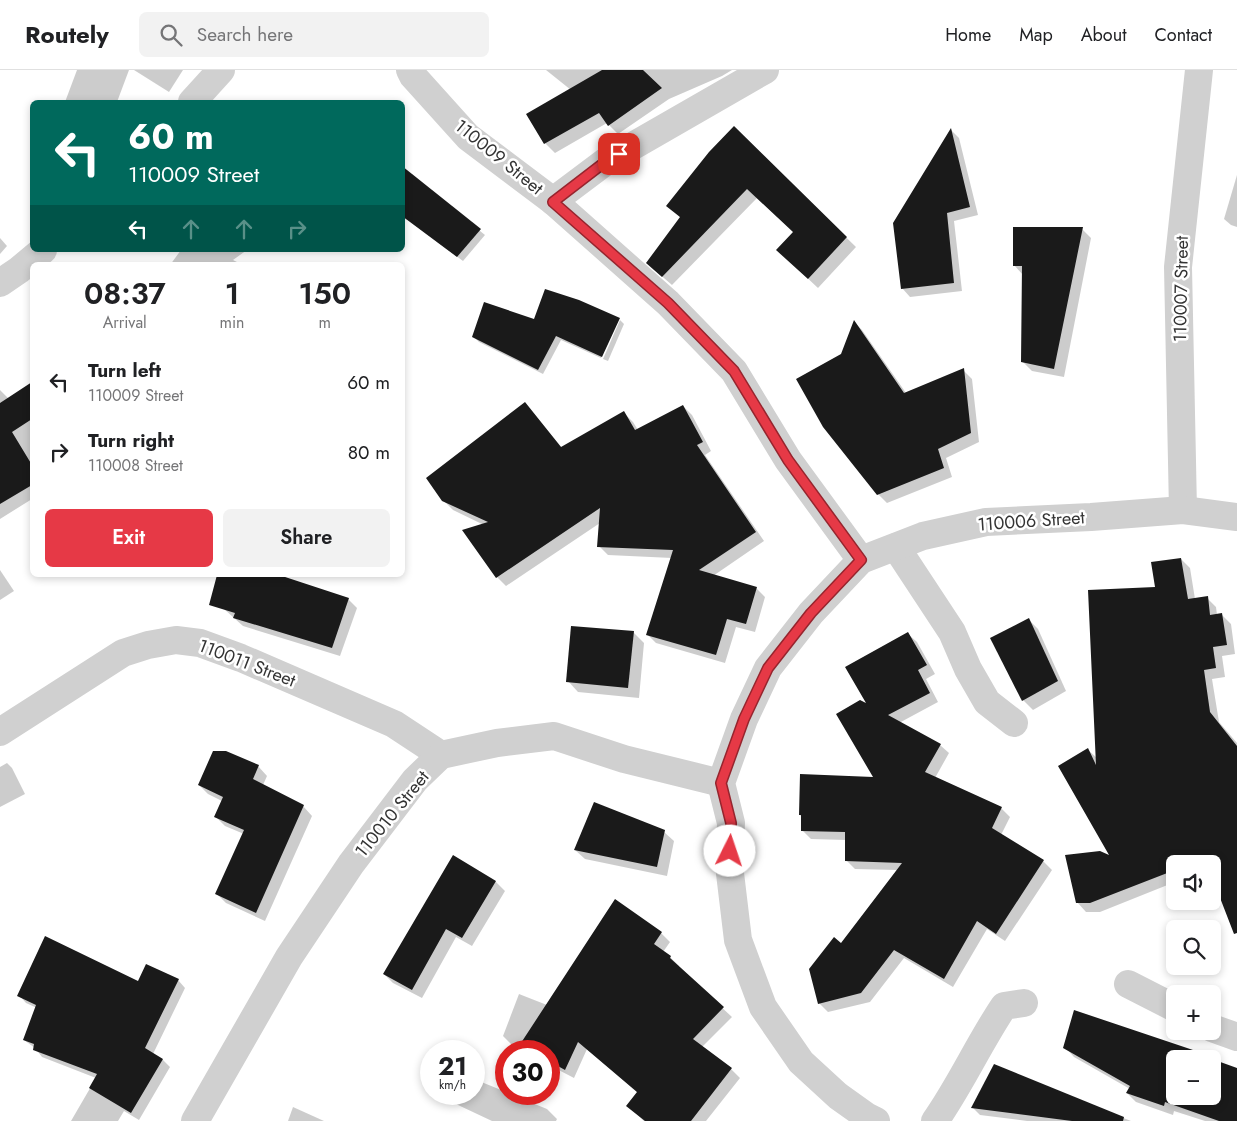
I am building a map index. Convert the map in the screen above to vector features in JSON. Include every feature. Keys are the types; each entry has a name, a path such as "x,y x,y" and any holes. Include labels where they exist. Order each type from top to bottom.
{"street":[{"path":"194,100 221,70"},
{"name":"110009 Street","path":"410,70 413,76 468,137 553,202 668,303 734,371 788,460 861,560"},
{"path":"553,202 605,162 765,70"},
{"name":"110007 Street","path":"1184,510 1178,267 1199,70"},
{"path":"0,283 41,252"},
{"name":"110006 Street","path":"721,783 744,719 768,668 811,613 861,560 923,536 986,522 1184,510 1237,517"},
{"path":"896,547 952,632 968,669 987,702 1014,722"},
{"name":"110011 Street","path":"0,732 124,653 148,645 176,640 200,643 241,658 394,724 441,755"},
{"name":"110010 Street","path":"195,1121 289,957 346,872 415,780 441,755 497,743 554,736 624,760 721,783"},
{"path":"721,783 731,823 728,865 738,940 763,1007 801,1062 838,1096 876,1121"},
{"path":"1128,984 1166,1003"},
{"path":"936,1121 954,1095 992,1024 1004,1006 1024,1003"},
{"path":"1221,1031 1237,1037"}],"building":[{"path":"602,70 643,70 662,88 608,126 599,113 544,144 526,114"},
{"path":"734,126 847,237 808,279 776,250 793,232 747,189 662,277 646,263 680,217 666,206 709,152"},
{"path":"951,128 970,207 947,213 954,283 901,289 893,223"},
{"path":"405,168 481,229 457,257 405,218"},
{"path":"1013,227 1083,227 1054,369 1021,362 1022,266 1013,266"},
{"path":"545,289 579,300 620,318 602,357 556,336 538,370 472,337 484,302 534,319"},
{"path":"854,320 904,393 964,368 971,433 938,449 944,468 877,495 823,427 796,379 841,354"},
{"path":"30,383 30,420 12,432 30,462 30,486 0,504 0,403"},
{"path":"525,402 561,447 624,411 635,430 683,405 703,442 697,445 756,532 699,570 757,587 746,624 727,619 716,655 646,635 673,550 597,547 600,508 496,578 462,530 488,522 442,501 426,478"},
{"path":"1181,558 1188,599 1208,596 1210,615 1222,613 1227,645 1213,647 1216,668 1204,670 1210,712 1237,746 1237,933 1234,934 1221,900 1221,855 1166,855 1166,873 1090,903 1076,903 1065,855 1100,851 1109,855 1058,766 1088,748 1096,765 1088,590 1155,587 1151,562"},
{"path":"216,577 285,577 349,598 332,648 233,618 235,613 209,605"},
{"path":"1029,618 1058,681 1022,701 990,638"},
{"path":"571,626 634,631 628,688 566,682"},
{"path":"908,632 927,665 918,670 930,693 888,715 941,744 925,772 1002,807 992,828 1044,860 996,934 977,921 944,979 894,950 861,993 818,1004 809,969 834,937 841,943 902,863 845,861 845,832 801,831 801,815 799,815 800,774 873,777 836,714 860,700 866,703 845,667"},
{"path":"213,751 226,751 259,765 253,779 304,805 256,913 215,894 244,830 214,817 223,797 198,785"},
{"path":"594,802 665,830 657,867 574,850"},
{"path":"453,855 496,881 462,938 446,929 412,990 383,974"},
{"path":"615,899 662,932 654,944 671,956 670,958 724,1007 693,1039 732,1068 691,1121 645,1121 626,1106 637,1092 578,1042 565,1070 560,1067 560,1040 523,1040"},
{"path":"45,936 138,981 146,964 179,979 145,1048 163,1059 131,1113 89,1088 97,1074 33,1050 34,1044 23,1040 36,1005 17,996"},
{"path":"1074,1010 1193,1050 1166,1050 1166,1102 1164,1106 1126,1093 1130,1086 1063,1048"},
{"path":"1221,1062 1237,1068 1237,1121 1219,1121 1174,1105 1221,1105"},
{"path":"994,1064 1124,1117 1123,1121 1072,1121 971,1108"}],"route":[{"path":"619,154 605,162 553,202 668,303 734,371 788,460 861,560 811,613 768,668 744,719 721,783 731,823 730,851"}]}
